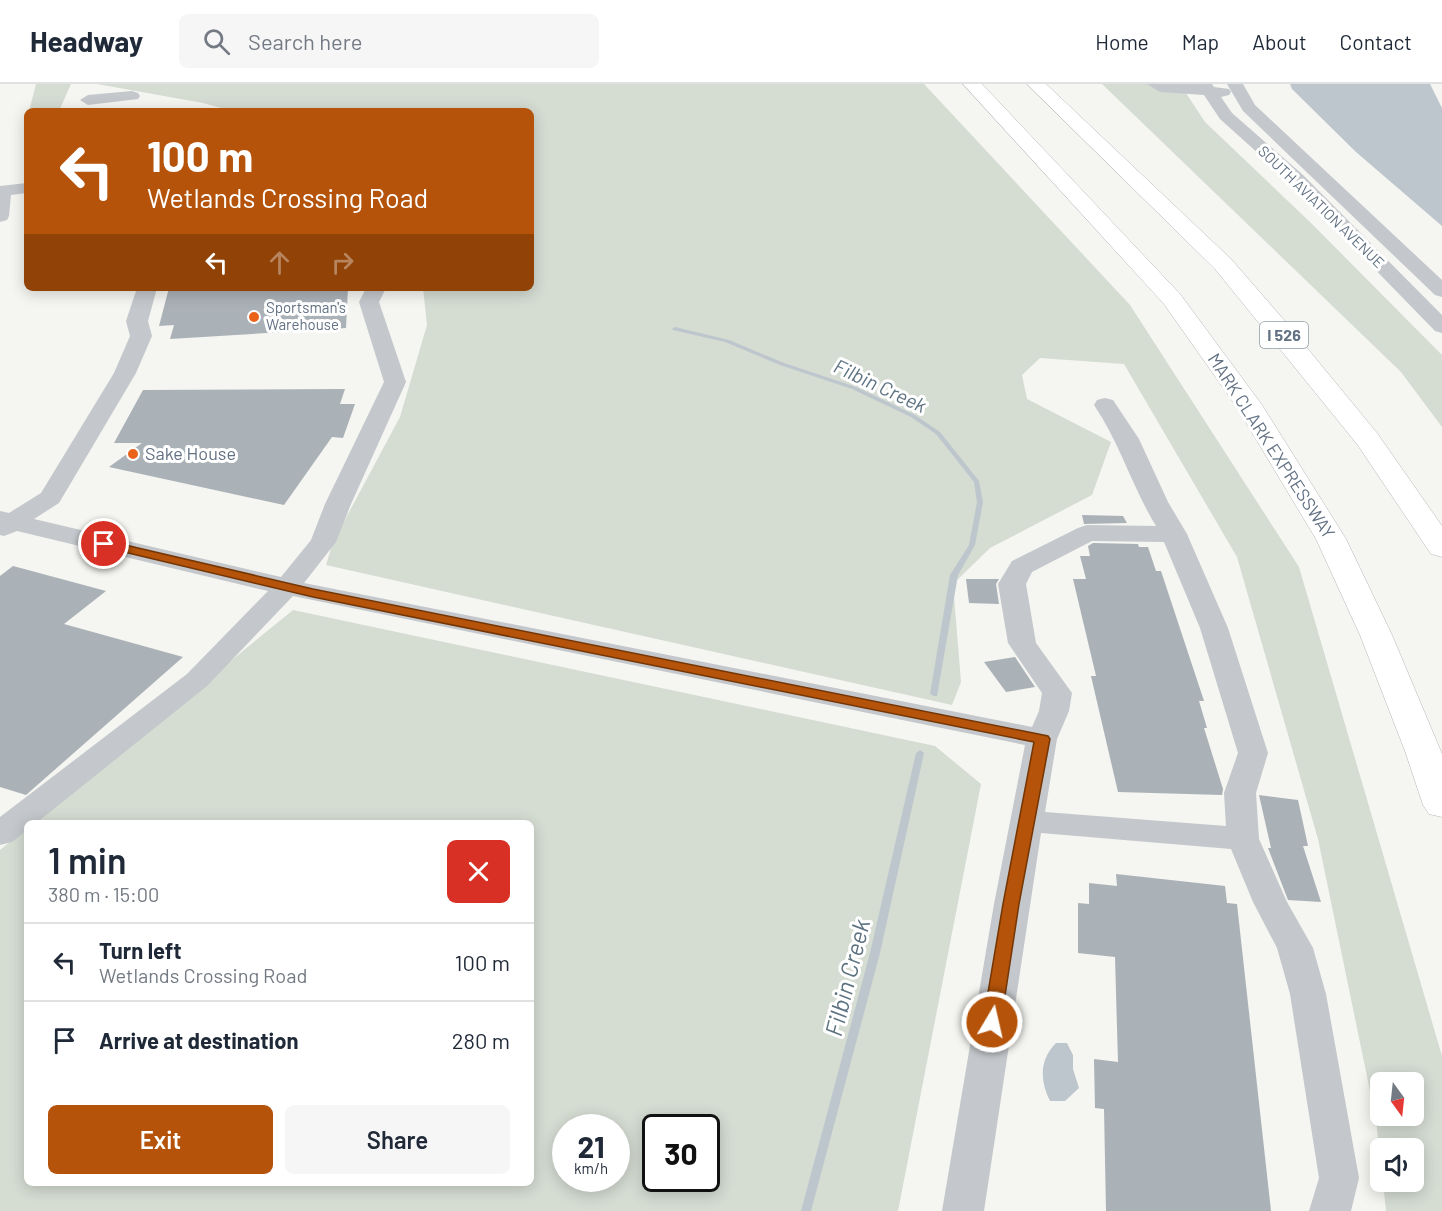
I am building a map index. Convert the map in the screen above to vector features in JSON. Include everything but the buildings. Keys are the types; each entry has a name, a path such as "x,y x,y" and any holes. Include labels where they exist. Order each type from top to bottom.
{"highway":[{"path":"956,84 1144,268"},
{"name":"MARK CLARK EXPRESSWAY","path":"972,84 1172,299 1249,405 1331,539 1376,635 1423,751 1442,805"},
{"name":"I 526","path":"1036,84 1223,264 1367,439 1442,548"},
{"path":"1045,84 1113,158"}],"street":[{"path":"1155,84 1160,87 1238,88"},
{"name":"SOUTH AVIATION AVENUE","path":"1207,88 1226,116 1297,179 1442,327"},
{"name":"SOUTH AVIATION AVENUE","path":"1238,88 1249,108 1442,291"},
{"path":"88,101 132,96"},
{"path":"0,216 1,191 24,188"},
{"path":"4,524 50,498 125,373 141,336 137,321 146,291"},
{"path":"0,834 197,680 287,587 323,542 338,504 395,382 369,302 374,291"},
{"path":"1104,405 1121,426 1137,455 1154,499 1174,534 1214,628 1253,753 1240,793 1243,839 1270,902 1295,948 1308,994 1339,1178 1330,1211"},
{"path":"4,524 287,587 1042,739"},
{"path":"963,1211 1011,904 1042,739 1054,711 1057,693 1022,643 1012,584 1021,567 1087,533 1174,534"},
{"path":"1027,820 1243,839"}],"shaded area":[{"path":"36,84 71,84 60,108 30,108"},
{"path":"97,84 924,84 1130,305 1299,567 1442,1056 1442,1211 1386,1211 1384,1192 1424,1192 1424,1138 1378,1138 1377,1126 1424,1126 1424,1072 1370,1072 1370,1091 1318,839 1237,557 1124,364 1040,358 1022,375 1027,399 1111,442 1092,495 990,548 953,584 961,682 952,705 326,565 333,542 400,417 427,325 423,291 534,291 534,108 221,108"},
{"path":"1102,84 1180,84 1205,122 1310,222 1442,355 1442,427 1401,372"},
{"path":"1290,84 1430,84 1442,108 1442,226 1356,152 1292,89"},
{"path":"293,610 935,746 981,784 898,1211 0,1211 0,850 24,830 24,1186 534,1186 534,820 36,820"},
{"path":"1056,1043 1067,1043 1073,1055 1073,1069 1079,1088 1065,1101 1050,1101 1044,1086 1043,1071 1046,1056"}],"waterway":[{"name":"Filbin Creek","path":"675,329 727,341 782,364 854,388 913,416 938,433 977,482 980,502 972,545 954,575 934,694"},
{"name":"Filbin Creek","path":"806,1211 875,953 920,753"}],"place":[{"name":"Sportsman's Warehouse","path":"254,317"},
{"name":"Sake House","path":"133,454"}],"route":[{"path":"104,544 313,593 1042,739 1011,904 992,1022"}]}
